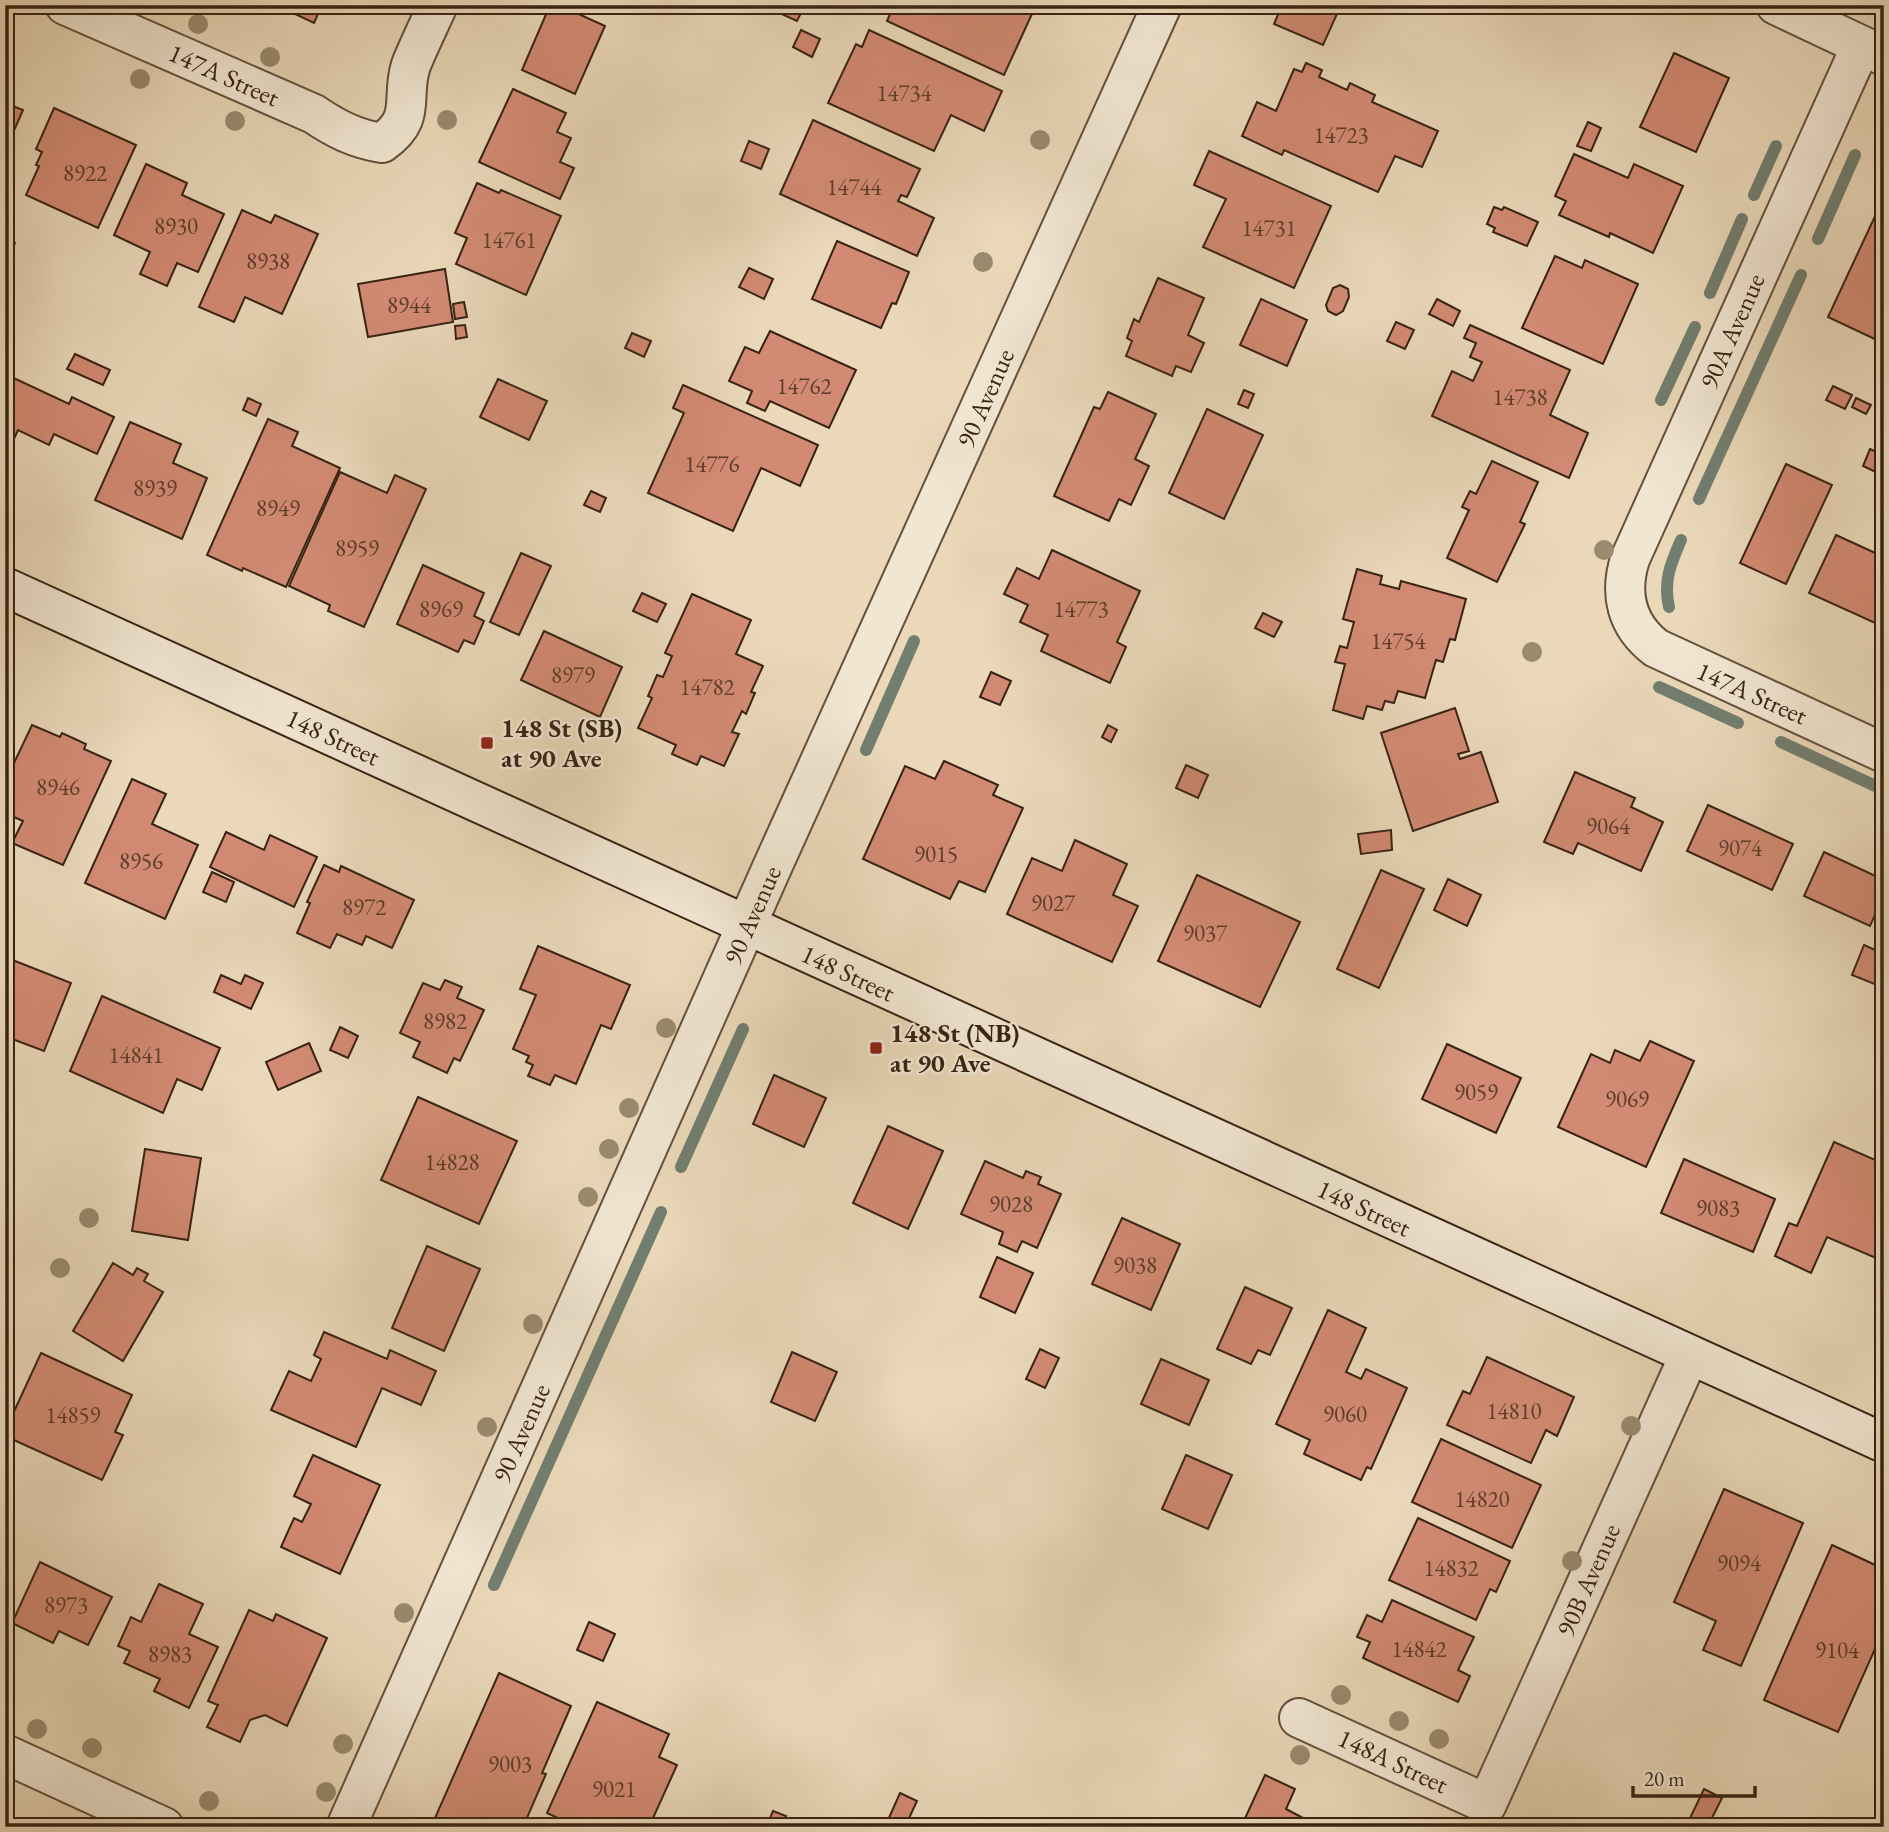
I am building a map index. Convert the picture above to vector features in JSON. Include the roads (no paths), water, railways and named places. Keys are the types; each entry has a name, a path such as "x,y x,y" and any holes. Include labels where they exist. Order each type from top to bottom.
{"street":[{"name":"147A Street","path":"65,5 314,114 344,132 361,139 382,142 396,133 403,118 408,100 410,68 438,5"},
{"name":"90 Avenue","path":"346,1827 746,926 1163,5"},
{"path":"1776,5 1873,51"},
{"name":"90A Avenue","path":"1630,620 1624,589 1630,559 1873,51"},
{"name":"148 Street","path":"5,587 1884,1443"},
{"name":"147A Street","path":"1630,620 1647,641 1669,656 1884,753"},
{"name":"90B Avenue","path":"1487,1804 1689,1356"},
{"name":"148A Street","path":"1299,1717 1487,1804"},
{"path":"5,1754 164,1827"}],"waterway":[{"path":"1754,195 1776,146"},
{"path":"1818,239 1855,155"},
{"path":"1710,293 1742,219"},
{"path":"1699,499 1801,275"},
{"path":"1661,400 1695,327"},
{"path":"1669,607 1668,580 1681,540"},
{"path":"866,750 914,641"},
{"path":"1659,687 1738,723"},
{"path":"1781,742 1884,790"},
{"path":"681,1167 743,1029"},
{"path":"494,1585 661,1212"}],"place":[{"name":"148 St (SB) at 90 Ave","path":"487,743"},
{"name":"148 St (NB) at 90 Ave","path":"876,1048"}]}
